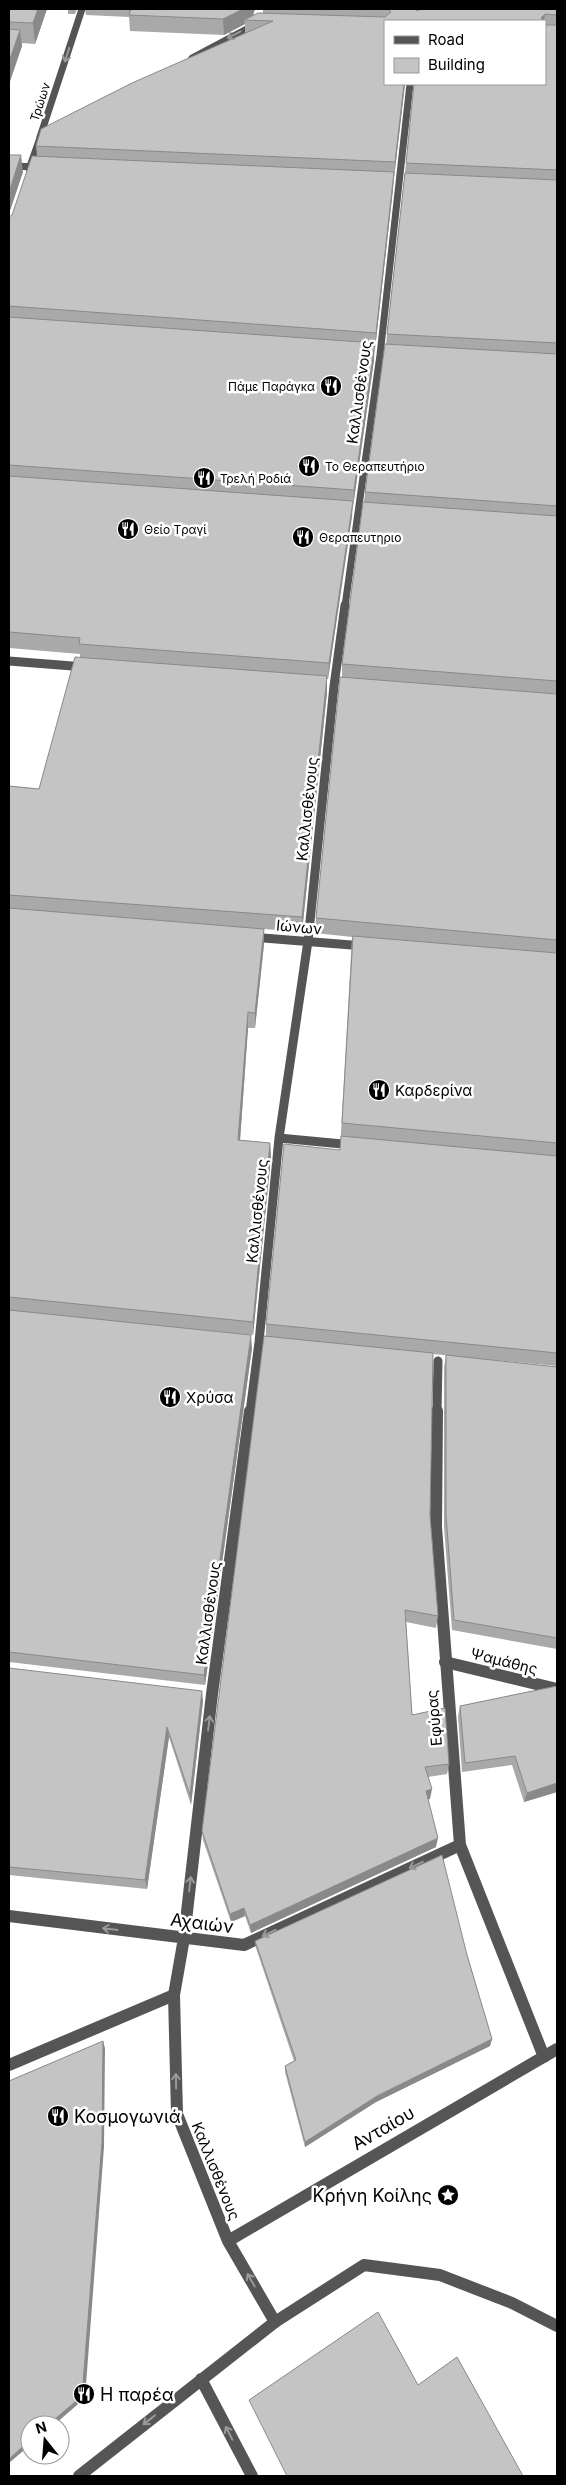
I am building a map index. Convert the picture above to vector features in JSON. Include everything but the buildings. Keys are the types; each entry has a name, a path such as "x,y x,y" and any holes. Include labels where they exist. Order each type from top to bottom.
{"street":[{"name":"Τρώων","path":"27,176 82,9"},
{"path":"188,60 257,23 267,23"},
{"name":"Καλλισθένους","path":"275,2322 228,2241 177,2114 174,1995 184,1938 208,1693 259,1342 279,1138 308,941 334,686 380,355 410,85"},
{"path":"40,137 49,133"},
{"path":"9,166 49,168"},
{"path":"9,661 97,668"},
{"name":"Ιώνων","path":"241,936 378,947"},
{"path":"279,1138 368,1146"},
{"name":"Εφύρας","path":"438,1361 436,1527 460,1845 544,2057"},
{"name":"Ψαμάθης","path":"445,1662 557,1689"},
{"name":"Αχαιών","path":"9,1916 244,1945 460,1845"},
{"path":"9,2065 174,1995"},
{"name":"Ανταίου","path":"228,2241 557,2049"},
{"path":"79,2476 275,2322 364,2265 440,2275 512,2303 557,2326"},
{"path":"201,2379 252,2476"}],"place":[{"name":"Πάμε Παράγκα","path":"331,386"},
{"name":"Το Θεραπευτήριο","path":"309,466"},
{"name":"Τρελή Ροδιά","path":"204,478"},
{"name":"Θείο Tραγί","path":"128,529"},
{"name":"Θεραπευτηριο","path":"303,537"},
{"name":"Καρδερίνα","path":"379,1090"},
{"name":"Χρύσα","path":"170,1397"},
{"name":"Κοσμογωνιά","path":"58,2116"},
{"name":"Κρήνη Κοίλης","path":"448,2195"},
{"name":"Η παρέα","path":"84,2394"}]}
